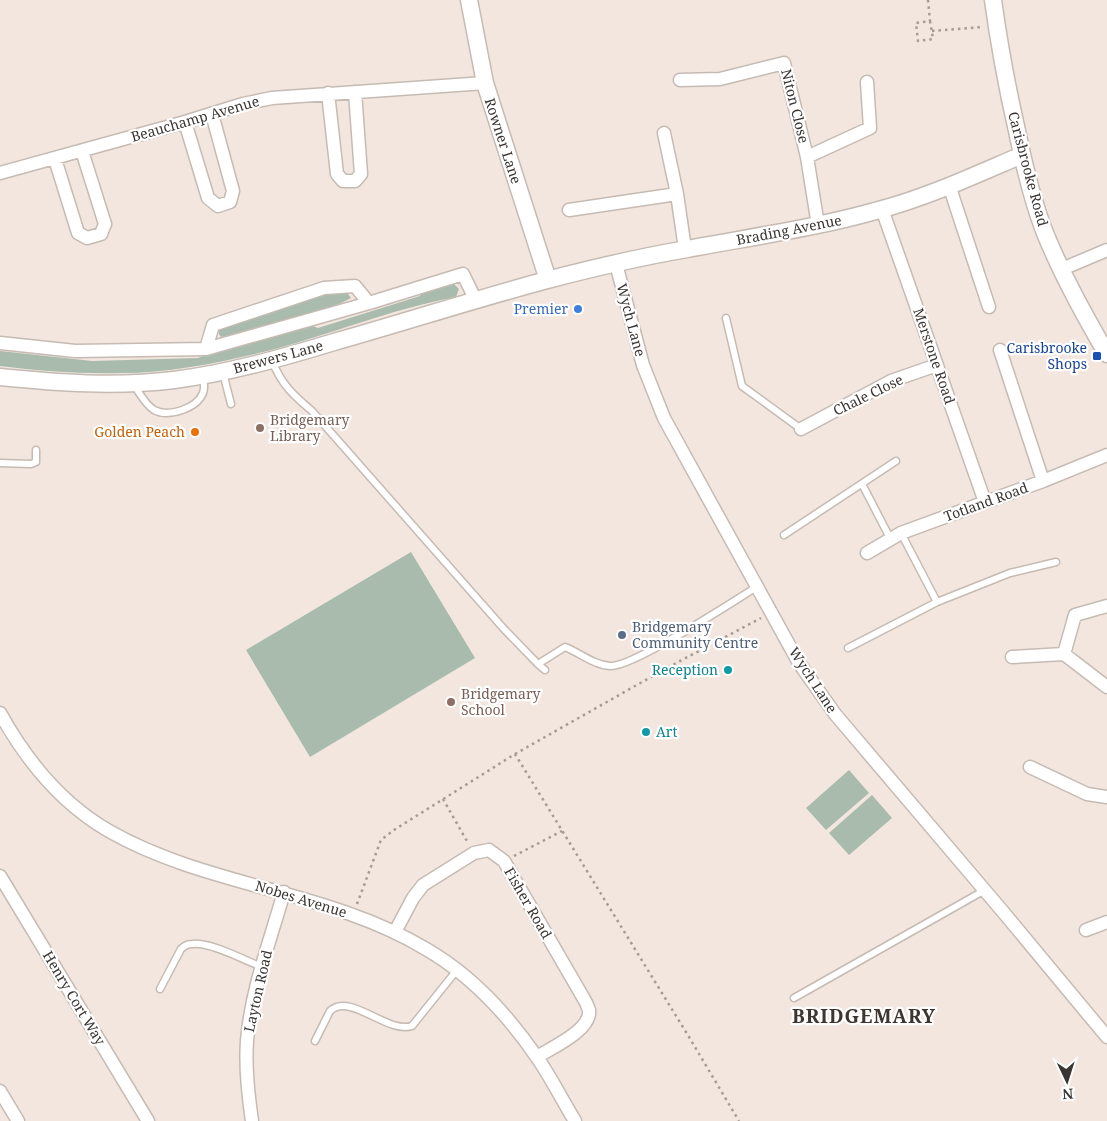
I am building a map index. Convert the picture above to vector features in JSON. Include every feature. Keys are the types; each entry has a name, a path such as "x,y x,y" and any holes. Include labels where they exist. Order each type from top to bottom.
{"street":[{"name":"Rowner Lane","path":"469,0 485,83 548,280"},
{"name":"Carisbrooke Road","path":"993,0 1005,77 1033,198 1045,232 1080,307 1107,354"},
{"name":"Niton Close","path":"680,80 720,79 784,63 807,157 818,225"},
{"path":"807,157 870,128 867,82"},
{"name":"Beauchamp Avenue","path":"0,174 243,104 272,98 485,83"},
{"path":"328,93 337,174 343,181 355,181 360,174 355,92"},
{"path":"185,122 208,198 218,206 230,202 233,191 212,114"},
{"path":"664,133 677,194 685,249"},
{"path":"56,159 78,232 87,238 101,234 105,224 82,151"},
{"name":"Brading Avenue","path":"548,280 685,249 818,225 882,209 949,185 1022,155"},
{"path":"949,185 989,307"},
{"path":"569,210 677,194"},
{"name":"Merstone Road","path":"882,209 985,502"},
{"path":"1062,269 1107,250"},
{"name":"Wych Lane","path":"616,264 643,365 664,418 800,662 835,714 1107,1037"},
{"path":"0,343 75,351 206,349 369,303 463,274 476,301"},
{"name":"Brewers Lane","path":"0,378 66,384 133,383 174,380 223,372 272,360 548,280"},
{"path":"206,349 213,325 324,288 355,286 369,303"},
{"path":"1000,350 1043,481"},
{"name":"Chale Close","path":"802,429 891,381 937,365"},
{"name":"Totland Road","path":"867,553 896,536 1107,455"},
{"path":"1064,654 1076,614 1107,606"},
{"path":"1012,657 1064,654 1107,687"},
{"name":"Nobes Avenue","path":"0,713 30,761 52,785 78,810 108,830 149,851 188,866 284,892 353,915 395,932 457,970 489,998 514,1027 537,1057 575,1121"},
{"path":"1030,767 1088,794 1107,797"},
{"name":"Fisher Road","path":"474,853 489,850 504,861 584,999 589,1011 587,1021 581,1030 537,1057"},
{"path":"395,932 412,898 423,885 474,853"},
{"name":"Henry Cort Way","path":"0,876 148,1121"},
{"name":"Layton Road","path":"252,1121 246,1074 247,1041 252,1004 284,892"},
{"path":"1086,930 1107,922"},
{"path":"0,1092 18,1121"}],"lane":[{"path":"726,318 742,386 802,429"},
{"path":"272,360 278,377 286,388 318,418 504,629 544,670"},
{"path":"223,372 231,404"},
{"path":"133,383 148,405 156,411 163,413 174,412 196,403 204,387 203,375"},
{"path":"0,464 31,464 36,462 36,450"},
{"path":"784,535 896,461"},
{"path":"862,484 937,602"},
{"path":"848,648 937,602 1010,573 1056,562"},
{"path":"538,664 565,647 595,662 611,667 626,663 698,624 758,586"},
{"path":"794,998 985,890"},
{"path":"160,989 181,949 186,945 192,944 225,952 262,967"},
{"path":"315,1041 330,1010 341,1005 357,1009 402,1028 412,1026 457,970"}],"path":[{"path":"928,0 932,39 918,41 916,22 930,21"},
{"path":"932,31 996,26"},
{"path":"353,915 381,840 394,830 515,754 665,669 772,612"},
{"path":"515,754 739,1121"},
{"path":"443,799 474,853"},
{"path":"504,861 562,831"}],"green space":[{"path":"453,283 459,289 456,297 407,308 287,346 210,363 139,373 60,372 0,366 0,351 92,361 198,358 217,350 313,326 318,328 420,296 422,292"},
{"path":"321,292 348,294 351,298 321,312 288,322 221,337 219,334 218,326"},
{"path":"411,552 475,658 310,757 246,650"},
{"path":"849,770 869,793 826,830 806,808"},
{"path":"872,795 892,818 849,855 829,833"}],"place":[{"name":"Premier","path":"578,309"},
{"name":"Carisbrooke Shops","path":"1097,356"},
{"name":"Bridgemary Library","path":"260,428"},
{"name":"Golden Peach","path":"195,432"},
{"name":"Bridgemary Community Centre","path":"622,635"},
{"name":"Reception","path":"728,670"},
{"name":"Bridgemary School","path":"451,702"},
{"name":"Art","path":"646,732"}],"district":[{"name":"BRIDGEMARY","path":"864,1016"}]}
